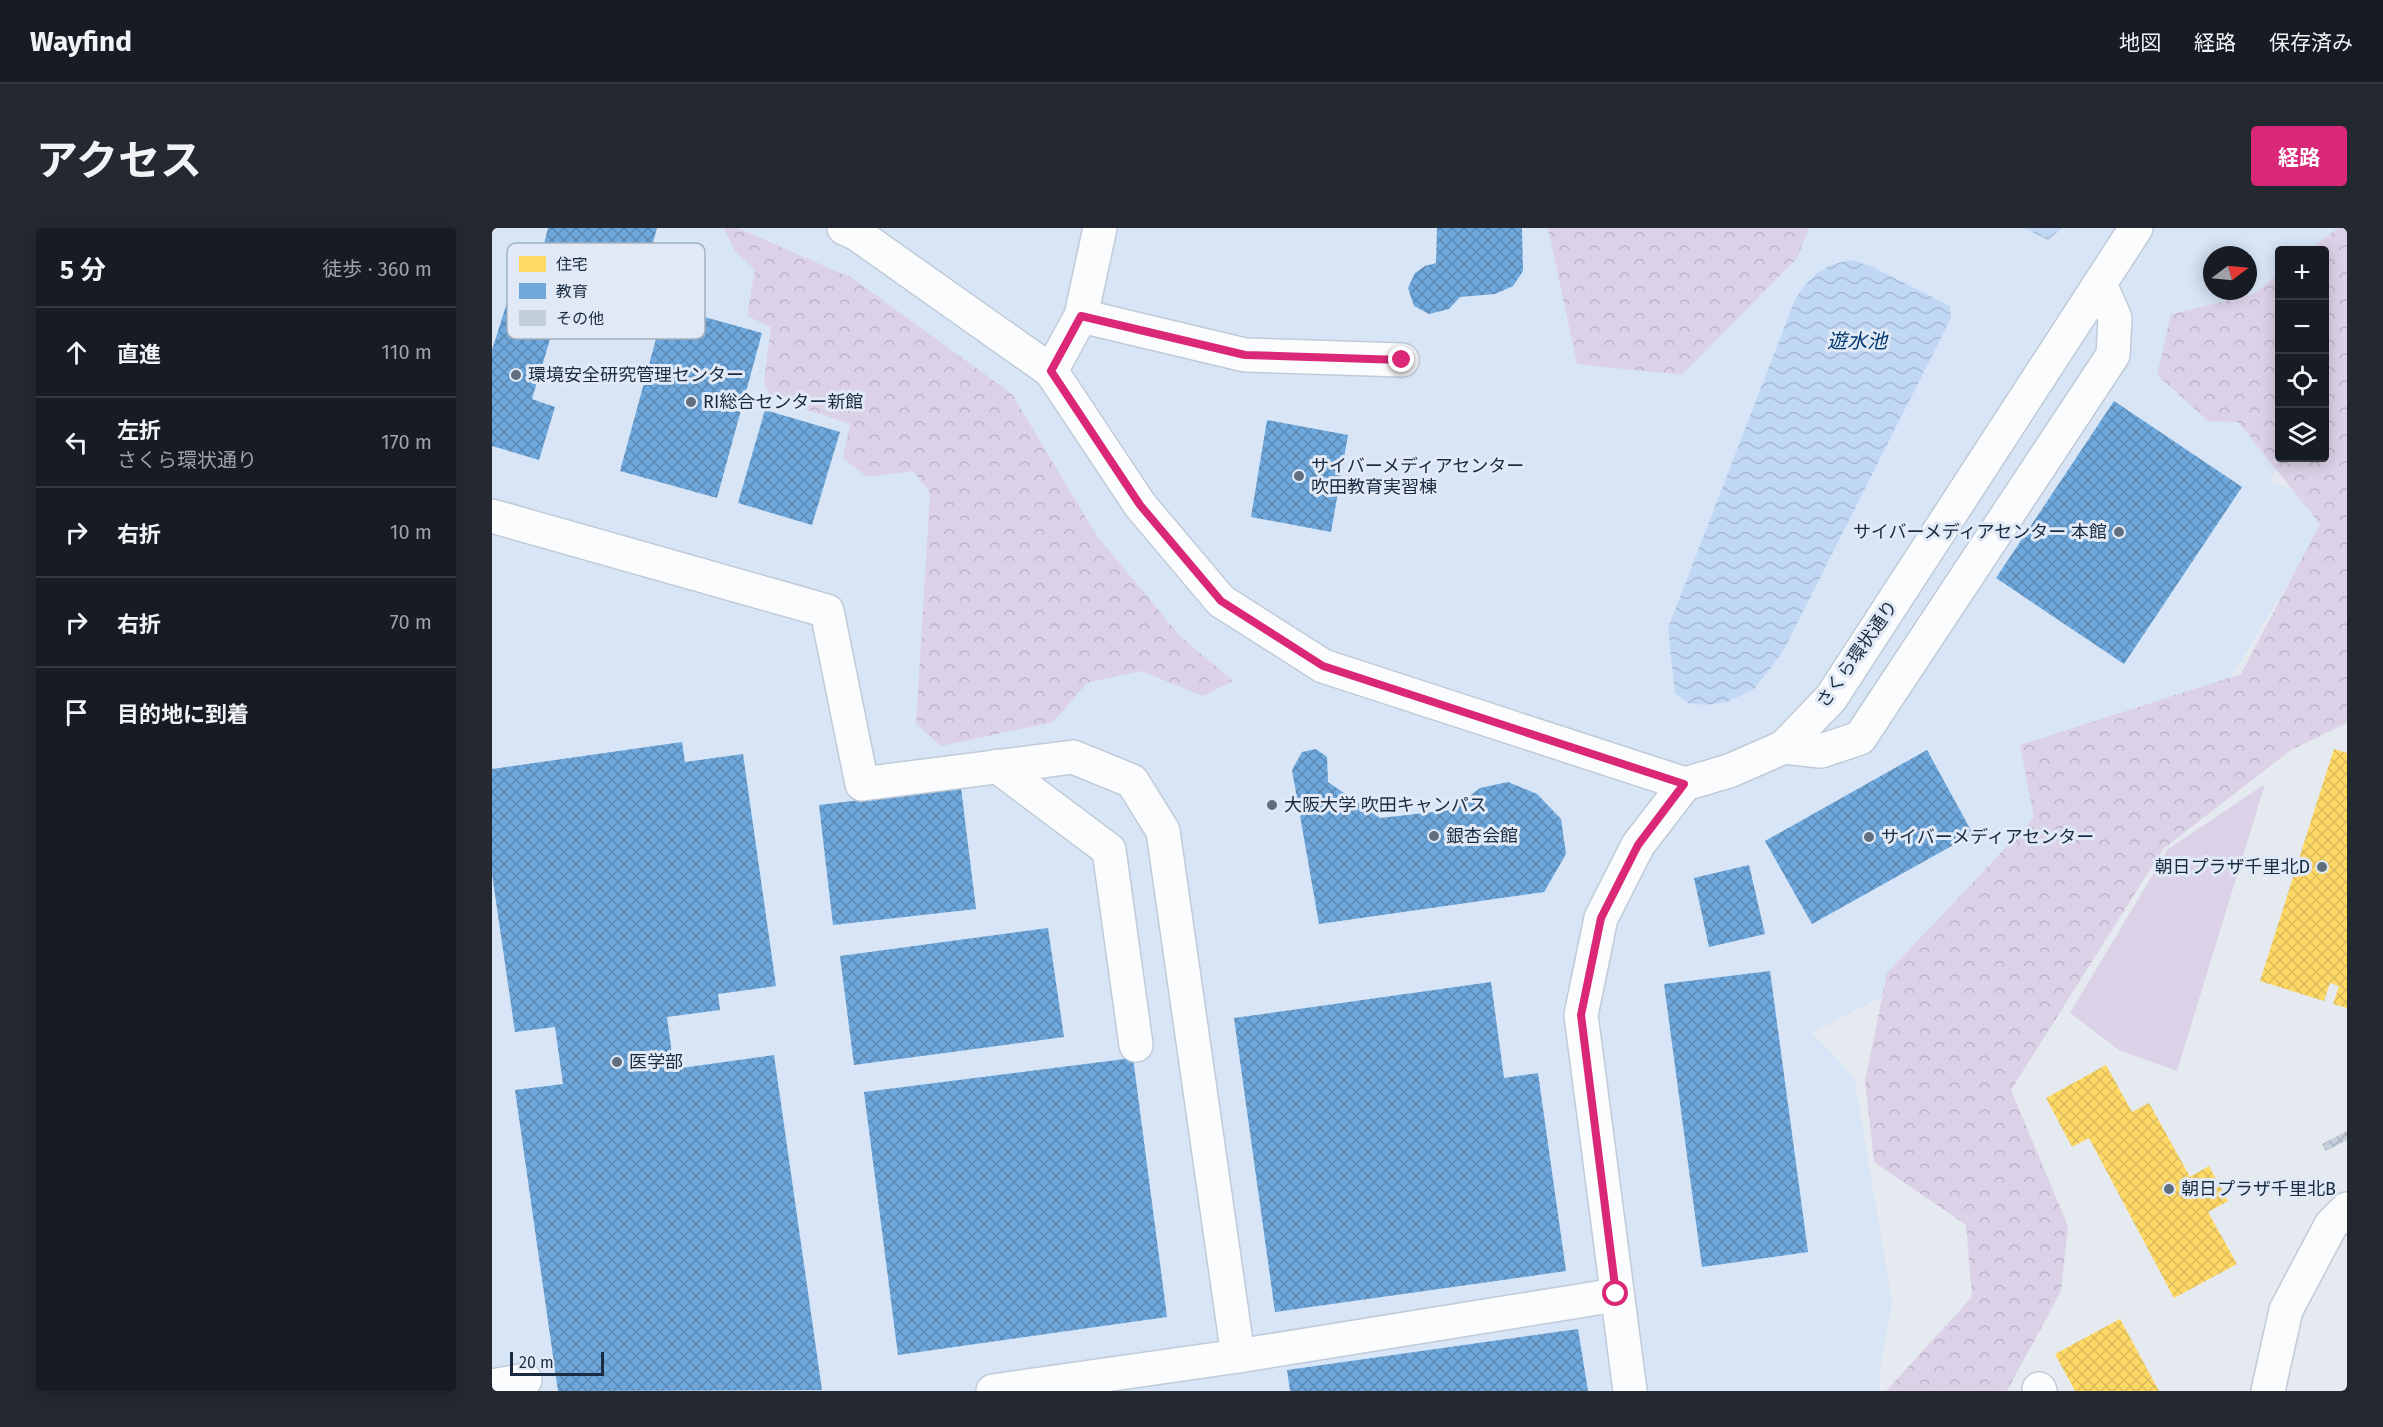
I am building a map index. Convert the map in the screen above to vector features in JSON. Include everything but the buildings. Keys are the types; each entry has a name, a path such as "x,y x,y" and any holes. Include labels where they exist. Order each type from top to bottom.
{"street":[{"path":"844,228 857,234 1051,371 1140,505 1221,601 1323,666 1684,784 1638,845 1601,918 1581,1015 1630,1391"},
{"path":"1051,371 1081,316 1100,228"},
{"name":"さくら環状通り","path":"1684,784 1729,771 1784,747 1831,698 2136,228"},
{"path":"1784,747 1821,751 1860,738 2113,356 2115,318 2100,284"},
{"path":"1081,316 1245,355 1402,360"},
{"path":"492,516 827,611 862,784 1073,757 1132,781 1163,831 1238,1356"},
{"path":"997,766 1109,850 1136,1045"},
{"path":"2268,1391 2286,1310 2331,1225 2347,1209"},
{"path":"993,1391 1238,1356 1616,1294"},
{"path":"492,1386 525,1380"}],"shaded area":[{"name":"大阪大学 吹田キャンパス","path":"492,228 2347,228 2328,246 2275,246 2275,462 2279,462 2270,483 2338,500 2209,714 1939,967 1812,1033 1854,1077 1892,1302 1879,1376 1880,1391 492,1391"}],"green space":[{"path":"724,228 738,228 852,278 1012,394 1097,536 1180,636 1233,681 1203,696 1141,671 1087,683 1053,722 941,746 916,724 930,493 913,471 867,477 843,458 850,424 770,397 764,381 771,327 747,316 755,270 734,250"},
{"path":"1548,228 1809,228 1797,258 1682,375 1577,364"},
{"path":"2338,228 2347,228 2347,723 2291,750 2163,849 2011,1090 2068,1226 2061,1291 2007,1391 1886,1391 1972,1297 1966,1225 1874,1162 1865,1081 1887,973 2034,818 2020,745 2241,674 2320,524 2238,422 2208,421 2157,375 2171,314 2231,300 2257,300 2257,291 2275,277 2275,462 2329,462 2329,246 2314,246"},
{"path":"2265,784 2177,1071 2119,1050 2070,1013 2168,849"}],"water":[{"path":"2024,228 2062,228 2048,240"},
{"name":"遊水池","path":"1852,260 1873,267 1950,306 1951,318 1782,653 1754,689 1727,702 1706,705 1688,703 1675,693 1668,628 1796,297 1820,271"}],"place":[{"name":"環境安全研究管理センター","path":"516,375"},
{"name":"RI総合センター新館","path":"691,402"},
{"name":"サイバーメディアセンター 吹田教育実習棟","path":"1299,476"},
{"name":"サイバーメディアセンター 本館","path":"2119,532"},
{"name":"大阪大学 吹田キャンパス","path":"1272,805"},
{"name":"銀杏会館","path":"1434,836"},
{"name":"サイバーメディアセンター","path":"1869,837"},
{"name":"朝日プラザ千里北D","path":"2322,867"},
{"name":"医学部","path":"617,1062"},
{"name":"朝日プラザ千里北B","path":"2169,1189"}],"route":[{"path":"1402,360 1245,355 1081,316 1051,371 1140,505 1221,601 1323,666 1684,784 1638,845 1601,918 1581,1015 1616,1294"}]}
